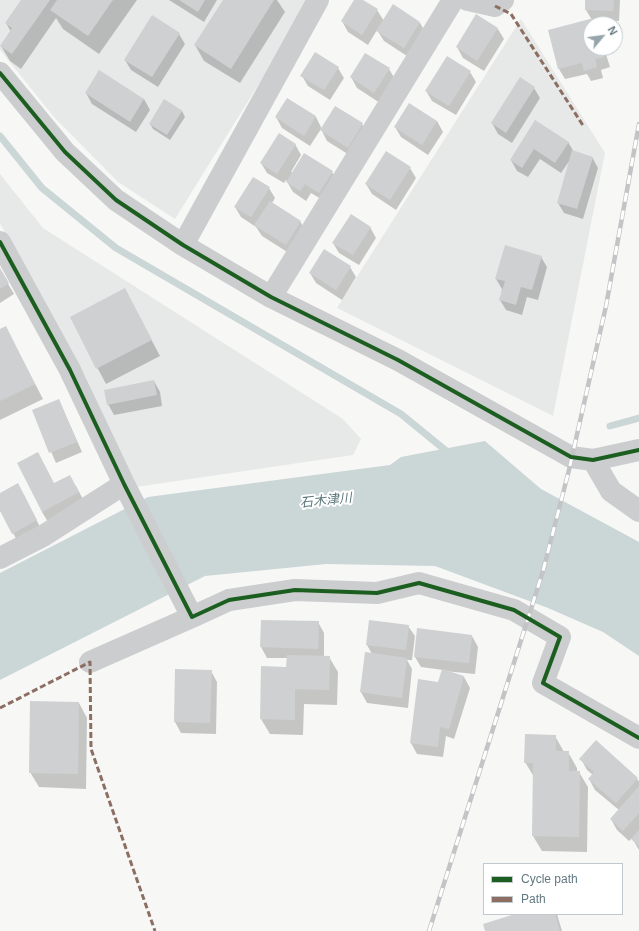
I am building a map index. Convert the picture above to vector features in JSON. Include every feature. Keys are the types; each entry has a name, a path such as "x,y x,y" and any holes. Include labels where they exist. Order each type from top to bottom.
{"street":[{"path":"182,245 318,0"},
{"path":"271,297 453,0"},
{"path":"468,0 496,6 503,0"},
{"path":"1,78 65,152 116,200 182,245 271,297 398,360 571,457 593,460 639,450"},
{"path":"0,242 70,370 126,489 192,618"},
{"path":"593,460 610,491 639,511"},
{"path":"0,558 43,536 126,489"},
{"path":"90,662 192,618 229,600 295,590 377,593 419,583 514,610 560,637 543,683 639,738"}],"shaded area":[{"path":"0,0 311,0 175,219 118,182 54,117 0,50"},
{"path":"521,19 605,153 553,416 337,308"},
{"path":"0,174 43,228 343,419 361,439 353,455 136,487 86,377 0,223"}],"water":[{"name":"石木津川","path":"485,441 541,489 639,542 639,656 603,632 548,608 435,566 326,564 205,576 0,680 0,573 148,497 390,465 401,457"}],"building":[{"path":"21,0 50,0 12,54 0,46 12,28 5,23"},
{"path":"57,0 113,0 88,36 50,10"},
{"path":"179,0 205,0 198,12"},
{"path":"223,0 274,0 231,69 194,45"},
{"path":"354,0 363,0 378,9 362,35 341,21"},
{"path":"585,0 614,0 613,11 585,10"},
{"path":"393,4 420,22 404,48 376,31"},
{"path":"476,14 498,28 477,61 456,47"},
{"path":"152,15 180,33 152,77 124,60"},
{"path":"583,21 583,56 604,57 595,59 597,67 584,71 582,63 558,69 548,30"},
{"path":"315,52 339,67 324,90 300,76"},
{"path":"365,53 390,68 374,93 350,77"},
{"path":"447,56 471,71 449,106 425,91"},
{"path":"99,70 144,99 130,122 85,93"},
{"path":"520,77 535,87 506,133 491,123"},
{"path":"287,98 316,116 304,136 275,117"},
{"path":"164,99 182,111 167,135 149,124"},
{"path":"409,103 437,121 422,145 394,127"},
{"path":"335,106 363,123 348,148 320,130"},
{"path":"535,120 569,142 555,163 534,149 522,168 510,160"},
{"path":"279,133 296,144 277,174 260,163"},
{"path":"572,150 593,157 577,209 557,203"},
{"path":"386,151 411,167 390,200 365,184"},
{"path":"304,153 333,171 319,193 305,184 300,191 286,182"},
{"path":"253,177 270,187 251,217 234,207"},
{"path":"270,201 301,221 286,245 254,225"},
{"path":"351,214 371,227 353,255 332,243"},
{"path":"505,245 542,256 532,290 521,287 516,305 499,300 505,281 495,279"},
{"path":"324,249 351,266 336,290 309,273"},
{"path":"0,268 9,283 0,289"},
{"path":"125,288 152,340 96,369 70,317"},
{"path":"6,326 35,384 0,401 0,329"},
{"path":"154,380 157,395 107,405 104,390"},
{"path":"59,399 77,442 49,453 32,410"},
{"path":"38,452 54,483 70,475 79,492 42,512 17,463"},
{"path":"18,483 37,520 12,534 0,511 0,493"},
{"path":"261,620 319,621 318,649 260,647"},
{"path":"369,620 409,625 406,650 366,645"},
{"path":"417,628 472,635 469,663 414,657"},
{"path":"365,652 407,658 402,698 360,692"},
{"path":"287,655 330,656 329,690 295,689 295,720 260,719 261,666 286,667"},
{"path":"175,669 212,670 210,723 174,722"},
{"path":"442,669 464,676 449,729 440,727 438,747 410,743 418,679 438,682"},
{"path":"30,701 79,702 78,774 29,773"},
{"path":"525,734 556,735 556,751 569,751 569,771 580,771 579,837 532,836 533,763 524,763"},
{"path":"596,740 638,778 616,803 588,779 594,772 579,759"},
{"path":"639,786 639,813 623,831 610,819"},
{"path":"639,830 639,846 631,839"},
{"path":"512,915 555,915 560,931 485,931 483,924"}],"waterway":[{"path":"0,136 42,188 116,248 401,414 450,454"},
{"path":"610,426 639,418"}],"railway":[{"path":"429,931 543,571 569,470 606,306 639,124"}],"marked path":[{"path":"495,6 511,14 584,127"},
{"path":"0,708 90,662 91,749 155,931"}],"cycle path":[{"path":"0,73 65,152 116,200 183,245 271,297 398,360 571,457 593,460 639,450"},
{"path":"0,242 70,370 124,484 192,617 229,600 295,590 377,593 419,583 514,610 560,637 543,683 639,738"}]}
